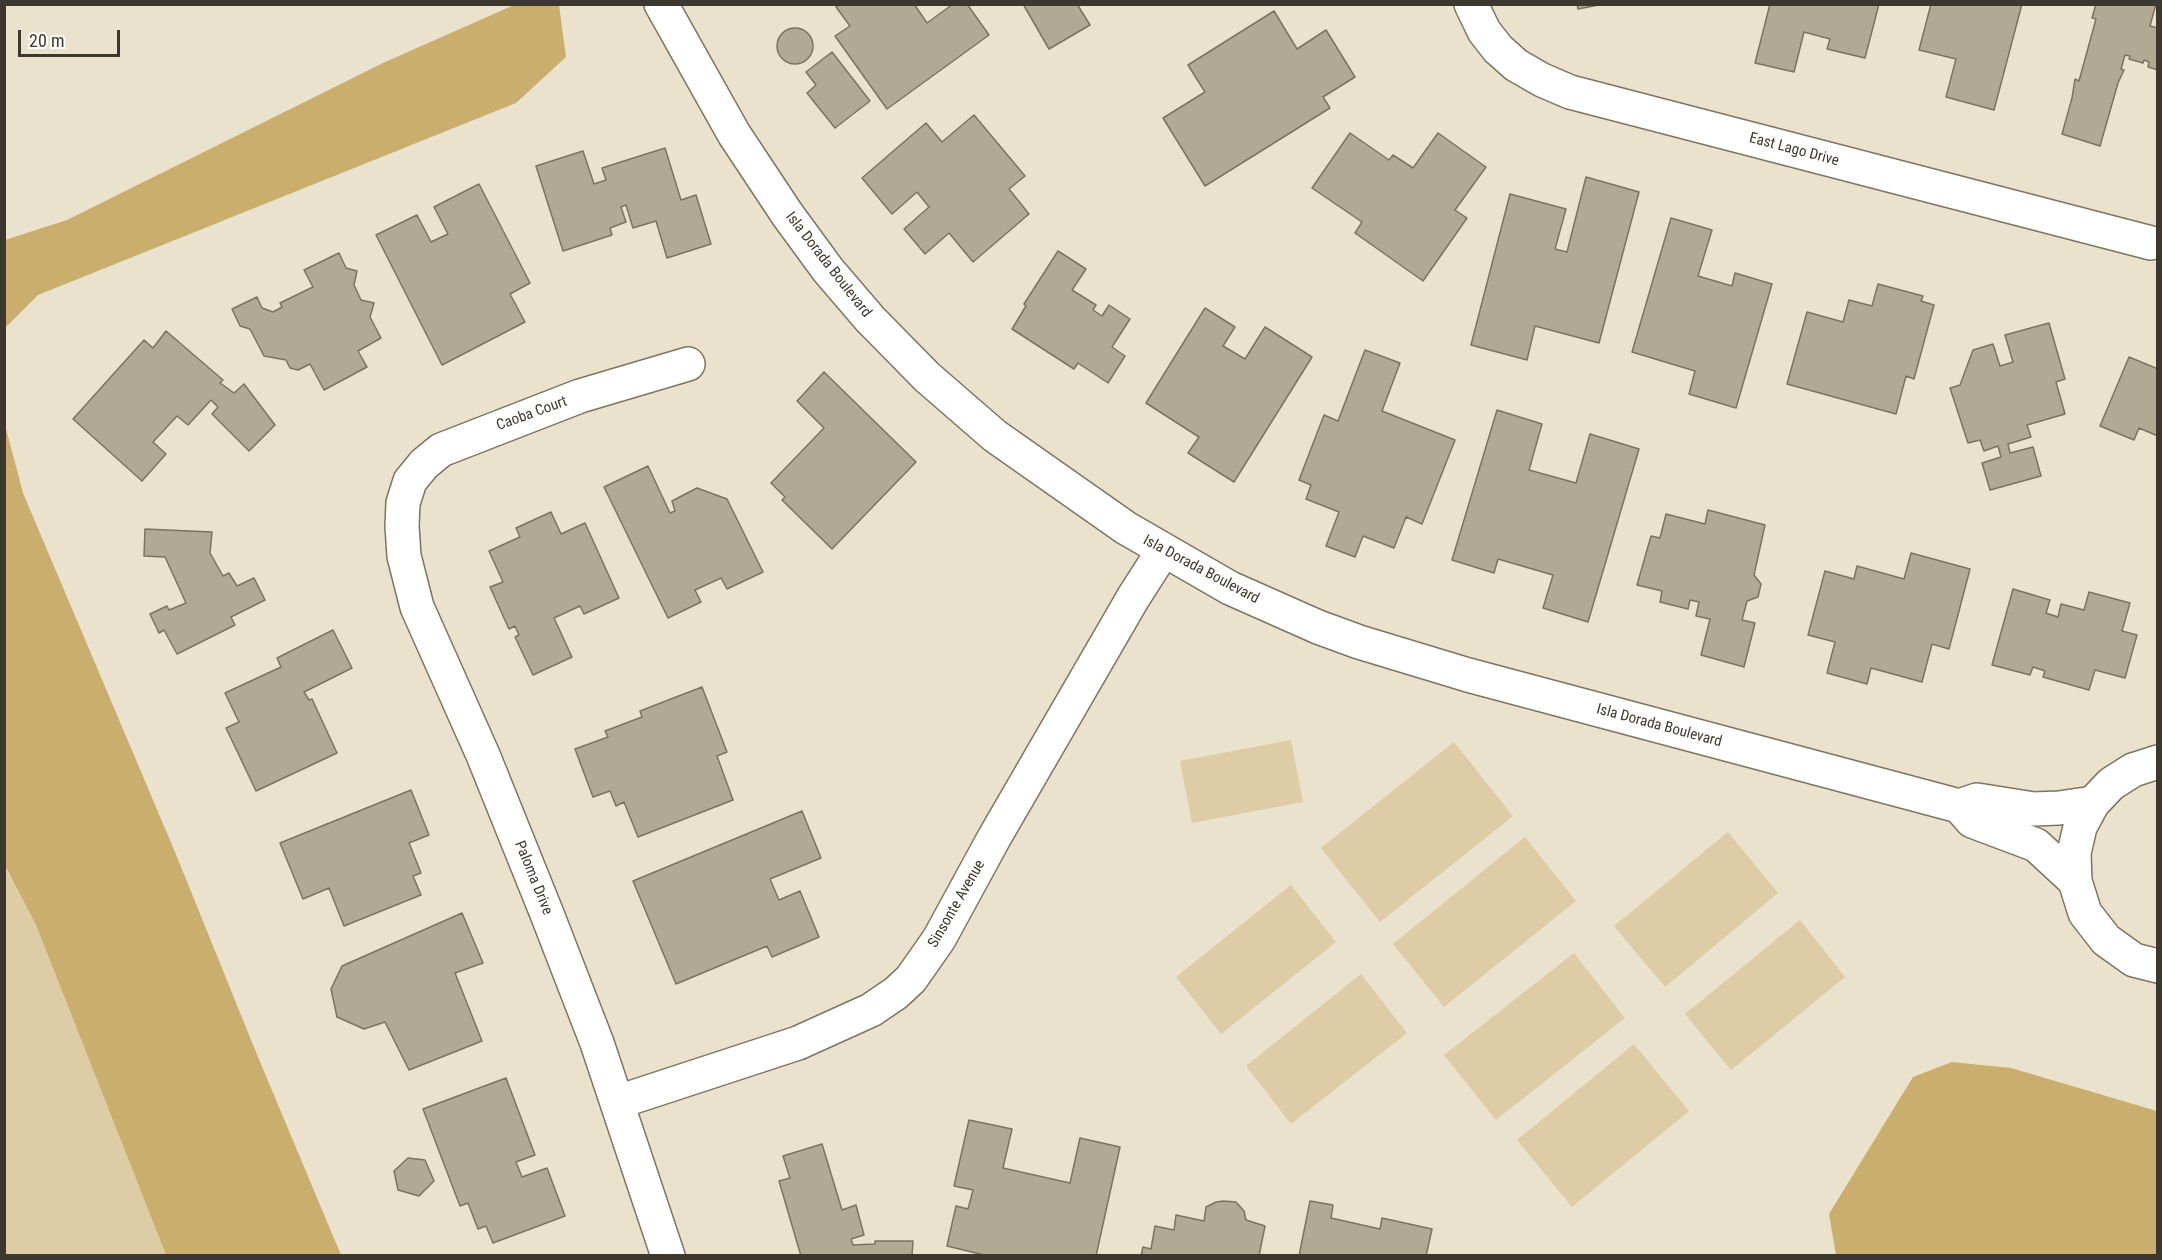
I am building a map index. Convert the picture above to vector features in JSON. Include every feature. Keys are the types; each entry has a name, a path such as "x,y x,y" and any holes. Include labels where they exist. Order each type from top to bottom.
{"street":[{"name":"Isla Dorada Boulevard","path":"661,4 734,134 787,214 828,270 870,319 927,377 995,436 1063,486 1163,551 1230,588 1272,607 1318,627 1399,655 1959,806 1977,800 2034,808 2059,808 2093,803"},
{"name":"East Lago Drive","path":"1471,4 1484,31 1498,50 1516,65 1570,92 2151,243"},
{"name":"Caoba Court","path":"403,503 410,481 424,464 441,450 580,396 688,364"},
{"name":"Paloma Drive","path":"403,503 404,556 417,607 500,796 572,979 618,1102 668,1256"},
{"name":"Sinsonte Avenue","path":"618,1102 798,1043 871,1010 896,993 911,979 939,939 1017,798 1133,598 1163,551"},
{"path":"2157,762 2126,774 2111,784 2093,803 2080,827 2074,854 2075,881 2085,913 2106,940 2134,960 2157,966"},
{"name":"Isla Dorada Boulevard","path":"1959,806 1972,821 2036,845 2075,881"}],"shaded area":[{"path":"514,5 559,5 566,57 516,103 38,295 5,328 5,240 67,220 383,63"},
{"path":"5,425 23,493 175,852 341,1255 166,1255 36,925 5,866"},
{"path":"1291,740 1303,802 1192,823 1180,761"},
{"path":"1454,742 1513,816 1380,922 1321,848"},
{"path":"1728,832 1778,893 1665,987 1614,926"},
{"path":"1525,837 1576,901 1444,1007 1393,944"},
{"path":"4,866 36,925 166,1255 5,1255"},
{"path":"1291,885 1336,942 1221,1034 1176,977"},
{"path":"1800,920 1845,977 1731,1070 1685,1014"},
{"path":"1574,953 1625,1018 1496,1120 1444,1055"},
{"path":"1361,974 1407,1033 1291,1124 1246,1066"},
{"path":"1634,1044 1689,1111 1572,1207 1517,1140"},
{"path":"1952,1062 2011,1068 2157,1111 2157,1255 1836,1255 1829,1214 1913,1077"}],"building":[{"path":"840,4 914,4 927,23 953,4 967,4 989,35 887,109 835,36 850,26 836,7"},
{"path":"1023,4 1077,4 1090,25 1049,49"},
{"path":"1577,4 1604,4 1578,9"},
{"path":"1770,4 1879,4 1865,58 1827,49 1830,39 1804,32 1794,72 1755,63"},
{"path":"1931,4 2022,4 1994,110 1946,97 1956,59 1919,50"},
{"path":"2096,4 2156,4 2150,26 2158,28 2158,70 2148,67 2149,62 2144,60 2143,63 2129,59 2130,56 2125,55 2121,69 2124,70 2118,83 2100,146 2062,134 2075,79 2079,81 2096,19 2092,18"},
{"path":"1274,11 1297,49 1326,30 1355,77 1323,97 1330,108 1205,186 1163,118 1205,92 1188,65"},
{"path":"795,28 808,33 813,46 808,59 795,64 782,59 777,46 782,33"},
{"path":"832,52 870,101 835,128 807,93 816,85 806,72"},
{"path":"974,115 1025,176 1009,189 1029,214 973,262 949,233 925,254 904,229 929,207 917,192 892,214 862,178 926,123 942,142"},
{"path":"1350,133 1389,160 1393,155 1413,168 1438,133 1486,167 1455,210 1467,218 1423,281 1355,233 1362,222 1312,188"},
{"path":"665,148 681,200 696,195 711,244 667,258 656,221 633,228 626,205 621,207 626,222 610,228 612,235 563,251 536,166 583,151 594,184 606,180 602,168"},
{"path":"1586,177 1639,192 1599,343 1535,326 1527,360 1471,345 1510,194 1566,209 1555,249 1567,252"},
{"path":"479,184 530,283 510,294 525,322 442,365 376,235 417,215 431,242 448,234 434,207"},
{"path":"1671,218 1712,230 1698,276 1732,286 1735,273 1772,284 1736,408 1689,394 1695,371 1632,352"},
{"path":"1058,251 1086,269 1072,290 1096,305 1093,310 1102,316 1109,305 1130,319 1112,347 1125,356 1108,383 1078,363 1074,369 1012,329 1026,306 1024,304"},
{"path":"339,253 346,268 357,271 354,285 361,300 374,303 370,317 381,338 358,351 367,367 324,390 310,364 298,370 290,368 286,360 264,356 250,329 240,326 232,309 257,297 262,308 273,312 282,307 280,303 313,287 304,270"},
{"path":"1878,284 1923,296 1921,301 1934,305 1914,379 1906,376 1896,414 1787,384 1807,312 1843,322 1849,300 1872,306"},
{"path":"1205,308 1235,327 1223,346 1245,359 1265,327 1312,357 1234,482 1188,453 1199,437 1146,403"},
{"path":"2049,323 2065,379 2056,382 2065,414 2027,425 2031,437 2008,444 2010,453 2033,447 2041,476 1990,490 1982,463 2001,457 1998,446 1984,451 1980,440 1968,443 1950,388 1960,385 1973,350 1993,344 2000,366 2013,362 2005,335"},
{"path":"166,331 223,380 220,383 234,393 244,384 275,425 249,451 212,414 218,407 211,400 188,425 177,416 153,442 166,454 142,481 73,419 144,340 153,348"},
{"path":"1365,350 1400,363 1382,411 1455,440 1422,524 1406,517 1394,548 1363,536 1355,557 1326,546 1339,512 1306,499 1311,485 1299,480 1324,415 1338,421"},
{"path":"2129,357 2158,369 2158,436 2139,428 2134,440 2100,426"},
{"path":"824,372 916,462 832,549 782,500 785,497 771,483 824,428 797,401"},
{"path":"1497,410 1542,424 1529,470 1576,483 1590,434 1639,449 1588,622 1543,608 1553,575 1498,559 1494,573 1452,560"},
{"path":"648,466 670,513 675,511 672,501 697,488 727,499 763,572 727,589 721,578 695,590 701,602 668,618 604,487"},
{"path":"1708,510 1765,525 1754,575 1761,584 1758,597 1747,601 1742,620 1755,623 1744,667 1701,655 1710,619 1696,616 1699,602 1690,600 1688,609 1660,602 1662,591 1637,585 1651,536 1660,538 1666,514 1705,524"},
{"path":"551,512 561,534 585,523 619,598 584,614 580,606 554,618 572,657 533,675 515,637 519,635 515,626 509,629 490,587 503,582 489,551 520,537 516,528"},
{"path":"145,529 212,532 210,553 223,576 229,573 237,586 254,578 265,600 231,617 235,625 177,654 164,630 159,633 150,614 167,606 169,610 186,603 165,557 144,556"},
{"path":"1911,553 1970,569 1949,649 1932,644 1922,682 1871,668 1867,684 1827,673 1835,642 1808,635 1825,571 1854,579 1857,566 1904,579"},
{"path":"2013,589 2050,600 2046,613 2058,617 2061,604 2084,610 2089,592 2130,603 2122,631 2137,635 2125,678 2095,670 2089,690 2043,677 2045,671 2033,667 2030,675 1992,665"},
{"path":"333,630 352,668 304,692 309,700 312,699 337,753 256,791 226,728 239,722 225,693 281,667 277,658"},
{"path":"702,687 727,752 717,756 733,800 638,837 624,802 616,806 610,791 593,797 575,749 608,737 605,731 642,717 640,711"},
{"path":"411,790 429,835 409,843 421,873 413,876 421,895 344,926 329,888 303,899 280,843"},
{"path":"802,811 821,858 770,879 779,900 800,891 819,937 772,957 767,946 676,984 633,881"},
{"path":"462,913 483,963 455,973 482,1041 409,1070 385,1022 364,1029 337,1017 331,989 342,966"},
{"path":"506,1078 535,1155 516,1162 522,1177 547,1168 565,1216 493,1243 486,1226 478,1229 468,1203 460,1206 423,1109"},
{"path":"969,1120 1012,1129 1003,1168 1070,1183 1080,1138 1120,1147 1096,1256 988,1256 947,1246 956,1206 968,1209 973,1190 954,1186"},
{"path":"822,1144 842,1210 856,1205 864,1235 851,1239 853,1245 875,1244 875,1241 913,1241 912,1256 801,1256 779,1181 790,1178 783,1156"},
{"path":"408,1158 425,1160 434,1181 419,1196 398,1190 394,1171"},
{"path":"1224,1201 1236,1202 1244,1211 1246,1220 1265,1226 1259,1256 1141,1256 1143,1247 1151,1249 1155,1226 1174,1230 1176,1215 1204,1221 1206,1207"},
{"path":"1310,1201 1333,1205 1331,1218 1380,1229 1382,1218 1432,1229 1426,1256 1299,1256"}]}
